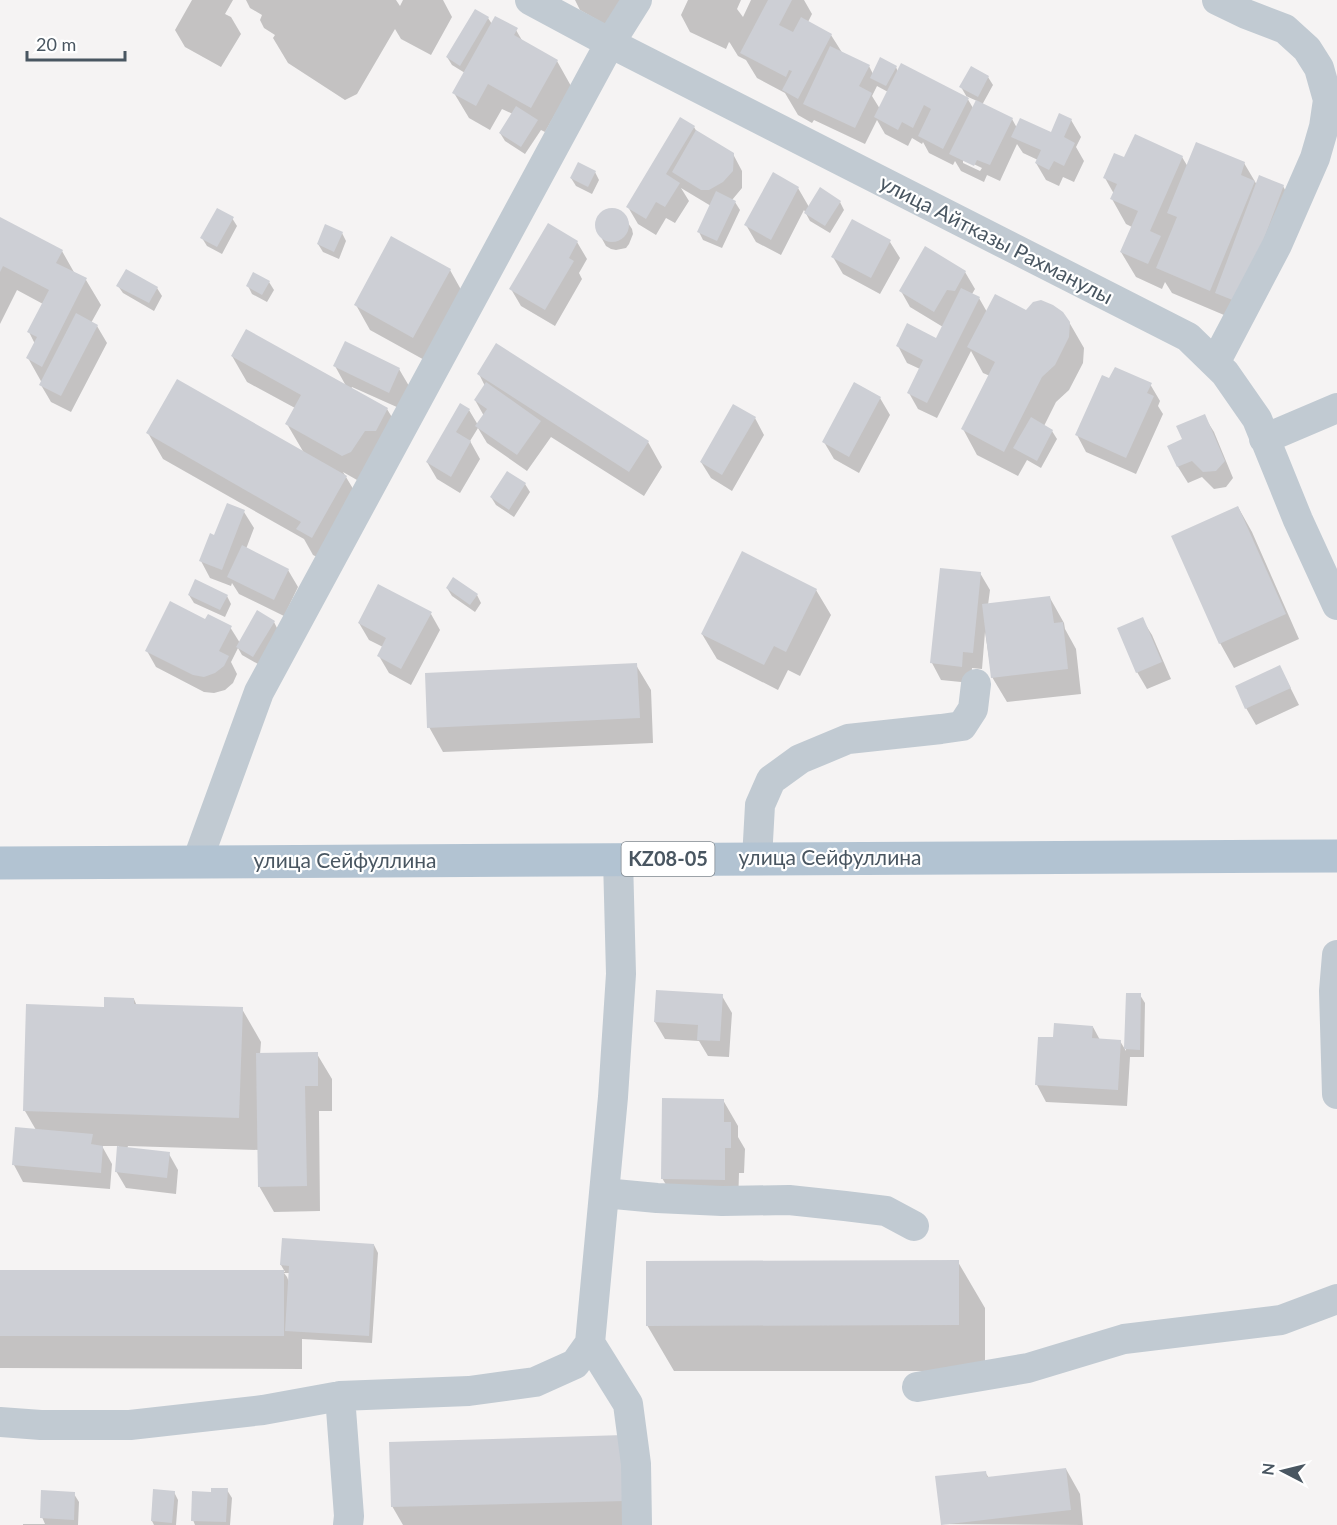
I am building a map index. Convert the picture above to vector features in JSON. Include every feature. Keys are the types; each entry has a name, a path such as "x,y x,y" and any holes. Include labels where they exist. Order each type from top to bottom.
{"main road":[{"name":"улица Сейфуллина","path":"0,863 1337,856"}],"street":[{"name":"улица Айтказы Рахманулы","path":"530,0 610,43 1188,337 1225,373 1257,419 1298,520 1337,605"},
{"path":"196,862 259,692 610,43 637,0"},
{"path":"1215,363 1277,245 1315,158 1324,127 1328,100 1319,68 1307,50 1285,29 1217,0"},
{"path":"1264,439 1337,408"},
{"path":"757,859 760,805 771,780 800,759 848,739 962,726 973,709 976,684"},
{"path":"0,1422 41,1425 130,1425 263,1410 340,1396 470,1391 535,1382 575,1364 590,1343 613,1097 621,974 618,860"},
{"path":"1337,955 1334,991 1337,1095"},
{"path":"604,1193 722,1201 789,1200 846,1206 886,1211 914,1226"},
{"path":"917,1387 1028,1368 1124,1338 1281,1320 1337,1299"},
{"path":"590,1343 628,1404 636,1464 637,1525"},
{"path":"340,1396 348,1525"}],"building":[{"path":"768,0 792,0 779,25 793,32 801,17 832,34 798,99 782,90 792,71 789,70 786,77 740,53"},
{"path":"475,9 489,17 460,66 446,57"},
{"path":"495,16 518,28 514,35 558,60 531,108 488,84 476,106 452,93"},
{"path":"830,46 870,65 859,86 872,93 855,128 803,104"},
{"path":"880,57 897,66 886,86 870,78"},
{"path":"901,63 969,98 943,149 918,136 931,109 924,105 913,128 902,122 898,130 874,117"},
{"path":"971,66 989,76 978,97 959,87"},
{"path":"976,100 1013,118 990,165 977,160 974,166 949,154"},
{"path":"516,106 538,120 521,147 499,133"},
{"path":"1059,113 1072,119 1064,137 1075,143 1064,166 1054,161 1049,170 1035,163 1041,150 1011,137 1020,118 1051,132"},
{"path":"680,117 695,126 666,174 680,183 665,207 656,202 646,219 626,207"},
{"path":"696,130 734,153 733,171 723,182 709,190 701,190 672,172"},
{"path":"1135,134 1183,156 1150,231 1161,236 1148,264 1120,252 1138,211 1110,199 1117,184 1103,178 1114,153 1124,157"},
{"path":"1196,142 1245,162 1241,175 1255,181 1210,291 1156,268 1177,217 1167,213"},
{"path":"578,162 596,171 588,187 570,178"},
{"path":"773,172 799,187 771,240 744,225"},
{"path":"1259,175 1284,185 1240,303 1215,293"},
{"path":"820,187 841,201 825,226 804,213"},
{"path":"716,191 736,201 717,241 697,232"},
{"path":"217,208 234,217 217,247 200,238"},
{"path":"612,208 624,213 629,225 624,237 612,242 600,237 595,225 600,213"},
{"path":"0,217 63,250 56,263 87,278 42,367 26,358 37,337 27,332 49,290 3,266 0,272"},
{"path":"852,219 891,240 871,278 831,257"},
{"path":"548,223 578,241 569,258 574,261 545,310 509,289"},
{"path":"325,224 343,232 334,252 317,244"},
{"path":"391,236 451,269 413,338 354,305"},
{"path":"925,246 966,271 955,291 947,290 934,312 899,291"},
{"path":"126,269 158,287 149,303 116,286"},
{"path":"253,272 270,281 262,295 246,286"},
{"path":"961,288 980,297 927,403 907,393 923,360 896,346 907,323 936,338"},
{"path":"995,294 1026,310 1033,302 1041,300 1063,312 1070,322 1069,337 1055,365 1042,377 1004,452 961,429 995,362 967,347"},
{"path":"76,313 98,325 61,396 39,385"},
{"path":"246,329 388,408 376,431 365,431 351,452 342,456 285,424 301,395 231,356"},
{"path":"345,341 400,368 389,393 333,366"},
{"path":"496,343 649,441 629,472 477,374"},
{"path":"1115,367 1152,383 1147,393 1154,396 1126,458 1075,435 1102,375 1109,378"},
{"path":"177,379 347,476 312,538 296,529 301,522 146,433"},
{"path":"486,382 541,421 517,455 475,426 487,409 474,400"},
{"path":"854,382 881,397 849,457 822,442"},
{"path":"460,403 470,409 456,432 471,441 451,477 426,462"},
{"path":"733,404 756,417 722,475 700,462"},
{"path":"1205,414 1225,461 1216,471 1203,472 1192,461 1177,467 1167,446 1182,439 1176,426"},
{"path":"1031,417 1053,430 1037,461 1013,448"},
{"path":"507,471 526,483 509,510 490,497"},
{"path":"227,503 245,510 222,570 199,561 210,533 214,535"},
{"path":"1238,506 1286,614 1219,644 1171,536"},
{"path":"242,545 289,569 274,600 227,577"},
{"path":"742,551 817,589 786,652 774,646 764,665 701,634"},
{"path":"940,568 981,572 973,653 963,652 962,667 930,663"},
{"path":"453,577 478,594 470,605 446,588"},
{"path":"195,579 228,595 220,610 188,595"},
{"path":"378,584 432,612 401,669 377,656 386,638 358,623"},
{"path":"1050,596 1054,623 1063,622 1068,669 991,678 982,604"},
{"path":"170,601 205,619 208,614 232,626 219,651 229,656 224,666 215,673 204,677 193,675 145,651"},
{"path":"257,610 275,621 253,657 236,647"},
{"path":"1143,617 1162,662 1136,673 1117,628"},
{"path":"637,663 640,718 427,728 425,673"},
{"path":"1280,665 1291,688 1245,709 1235,686"},
{"path":"656,990 723,994 720,1041 697,1040 698,1025 654,1022"},
{"path":"1126,993 1141,993 1140,1050 1124,1049"},
{"path":"104,997 134,998 134,1004 243,1007 239,1118 23,1111 26,1004 104,1007"},
{"path":"1054,1023 1093,1026 1092,1038 1121,1040 1118,1090 1035,1085 1038,1037 1053,1037"},
{"path":"318,1052 318,1086 305,1086 307,1186 258,1187 256,1053"},
{"path":"662,1098 724,1099 724,1122 731,1122 731,1148 725,1148 725,1180 661,1179"},
{"path":"15,1127 93,1134 91,1144 103,1146 101,1173 12,1165"},
{"path":"117,1146 170,1152 167,1178 115,1172"},
{"path":"282,1238 374,1244 369,1336 285,1331 289,1266 280,1265"},
{"path":"959,1260 959,1325 646,1326 646,1261"},
{"path":"0,1270 284,1270 284,1336 0,1336"},
{"path":"624,1435 626,1501 391,1507 389,1442"},
{"path":"1066,1468 1071,1510 941,1525 935,1476 986,1471 987,1477"},
{"path":"211,1488 228,1488 226,1522 191,1521 192,1491 211,1492"},
{"path":"153,1489 175,1491 172,1523 151,1521"},
{"path":"41,1490 75,1492 74,1520 40,1518"}]}
